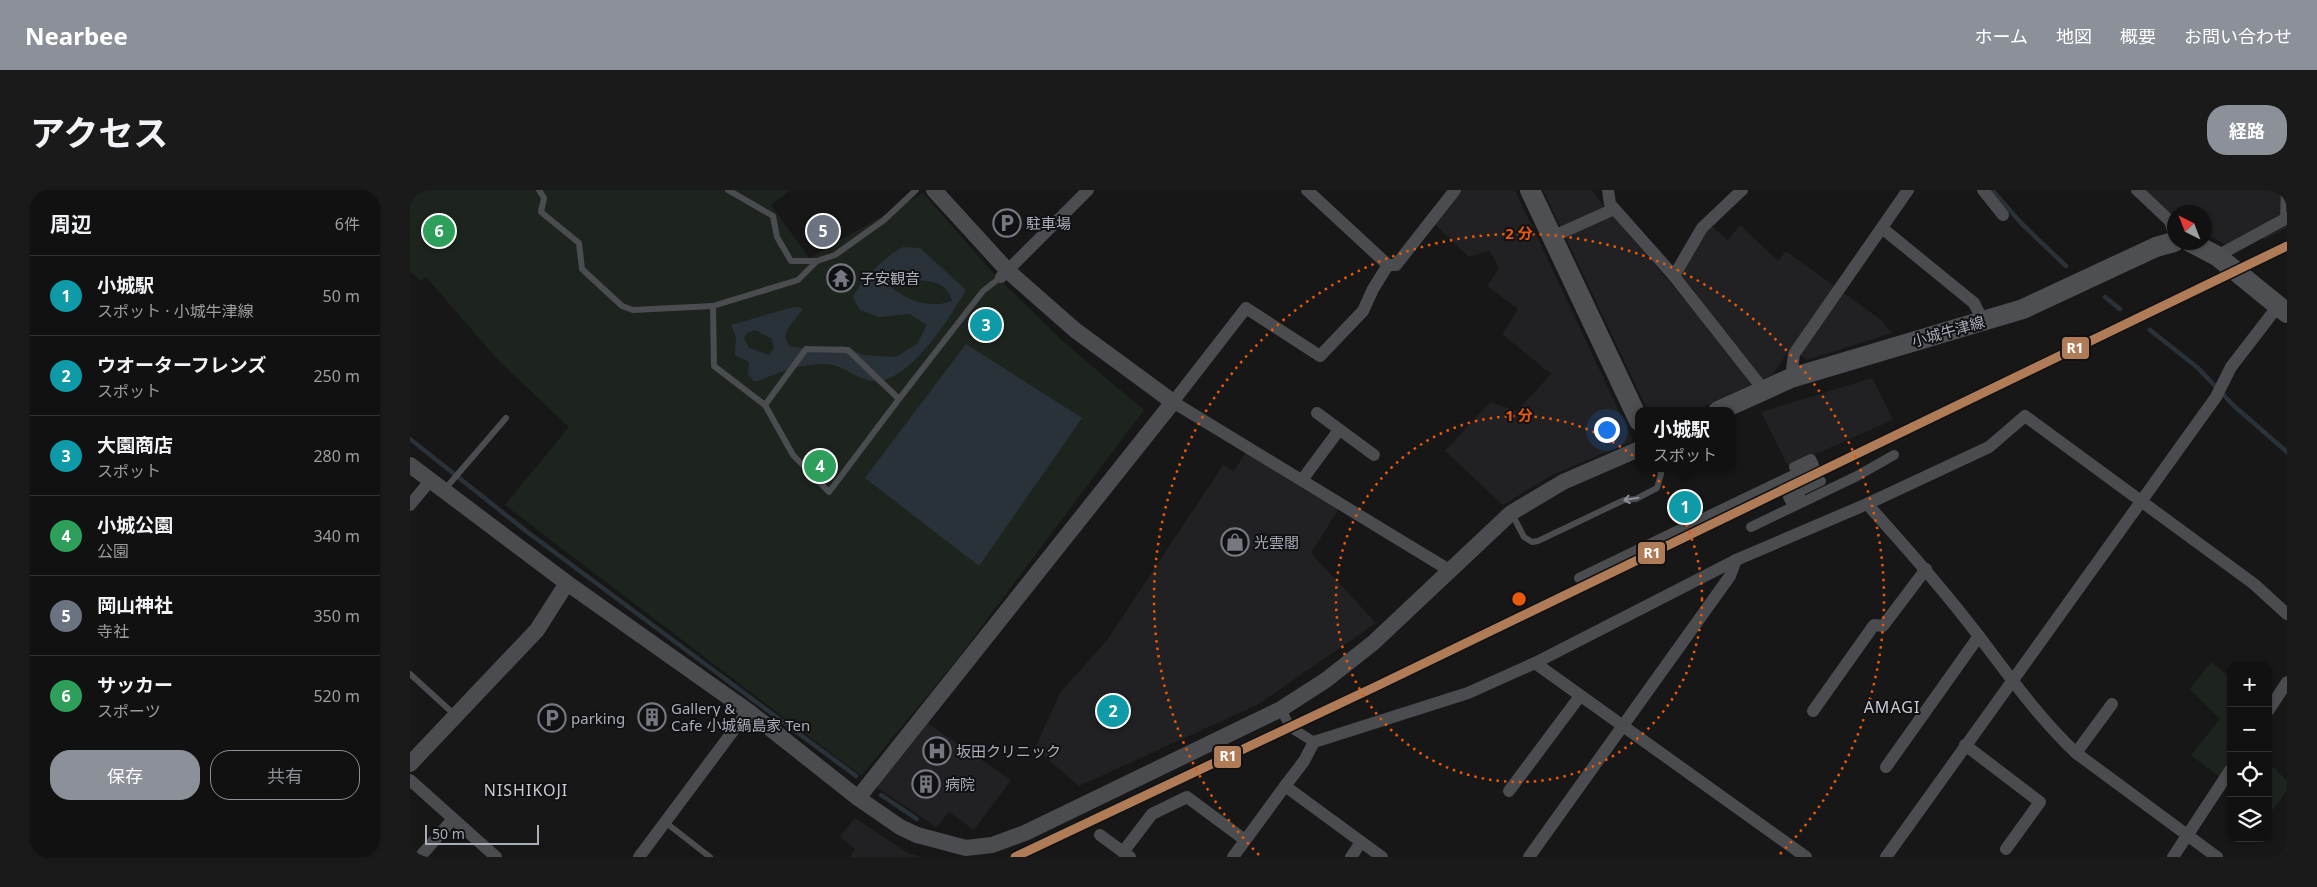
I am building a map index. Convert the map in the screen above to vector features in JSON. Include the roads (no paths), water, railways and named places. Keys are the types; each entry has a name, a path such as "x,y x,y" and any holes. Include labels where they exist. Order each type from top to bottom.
{"main road":[{"path":"1530,190 1635,413"},
{"name":"小城牛津線","path":"1726,407 1791,378 2023,309 2156,246 2167,244"},
{"path":"2205,250 2217,256 2283,310"}],"street":[{"path":"934,190 1003,275 1075,330 1173,402 1449,570"},
{"path":"1003,275 1088,190"},
{"path":"1307,190 1388,265 1396,264 1455,190"},
{"path":"1608,190 1610,204 1674,276 1763,389"},
{"path":"1674,276 1702,228 1742,190"},
{"path":"1791,378 1794,354 1908,190"},
{"path":"1983,190 2004,215"},
{"path":"2137,190 2167,217"},
{"path":"1552,237 1614,209"},
{"path":"2217,256 2285,220"},
{"path":"1882,228 1974,303 1983,321"},
{"path":"858,798 1246,308 1320,356 1363,310 1388,265"},
{"path":"1886,857 2011,680 2142,500 2218,392 2231,367 2283,310"},
{"path":"1316,413 1374,455"},
{"path":"1233,857 1304,761 1314,742 1468,693 1535,663 1736,560 1867,504 1989,447 2025,416 2254,584 2287,614"},
{"path":"1302,480 1339,430"},
{"path":"410,465 567,583 748,711 858,798 900,827 966,853 1025,833 1281,709 1326,680 1373,643 1511,513 1563,482 1635,451"},
{"path":"1751,527 1823,487 1894,455"},
{"path":"1579,578 1762,486 1811,466 1823,487"},
{"path":"410,505 430,480"},
{"path":"1682,496 1694,520"},
{"path":"1867,504 1926,569 2011,680 2076,753 2216,857"},
{"path":"1529,857 1730,576 1736,560"},
{"path":"1813,711 1874,625 1883,626 1926,569"},
{"path":"410,764 537,630 567,583"},
{"path":"1886,767 1978,636"},
{"path":"1535,663 1806,857"},
{"path":"2271,707 2287,682"},
{"path":"1509,791 1580,696"},
{"path":"2076,753 2112,704"},
{"path":"1281,709 1290,727 1314,742"},
{"path":"639,857 748,711"},
{"path":"1966,745 2040,802 2006,849"},
{"path":"2174,857 2227,775"},
{"path":"410,780 496,857"},
{"path":"1285,786 1382,857"},
{"path":"1100,835 1127,855 1152,814 1187,797 1245,840"},
{"path":"420,857 453,819"},
{"path":"1351,857 1362,842"}],"lane":[{"path":"539,190 544,198 541,212 579,243 582,270 622,306 633,310 713,306 798,280 817,261"},
{"path":"728,190 773,216 777,237 791,262 817,261 835,256 884,220 916,190"},
{"path":"2284,190 2285,220"},
{"path":"713,306 714,366 765,405 793,455 829,492 983,291 1003,275"},
{"path":"765,405 806,349 848,350 899,399"},
{"path":"443,491 506,418"},
{"path":"1511,513 1524,537 1532,542 1538,541 1624,500 1636,499 1657,488 1661,472"},
{"path":"410,674 456,716"},
{"path":"665,822 710,857"}],"waterway":[{"path":"1992,190 2022,224 2066,266"},
{"path":"2105,297 2120,309"},
{"path":"2150,330 2198,368 2233,405 2287,452"},
{"path":"410,439 526,531 856,776"},
{"path":"881,795 917,819"}],"place":[{"name":"駐車場","path":"1007,223"},
{"name":"サッカー","path":"439,231"},
{"name":"岡山神社","path":"823,231"},
{"name":"子安観音","path":"841,278"},
{"name":"大園商店","path":"986,325"},
{"name":"小城公園","path":"820,466"},
{"name":"小城駅","path":"1685,507"},
{"name":"光雲閣","path":"1235,542"},
{"name":"ウオーターフレンズ","path":"1113,711"},
{"name":"Gallery & Cafe 小城鍋島家 Ten","path":"652,717"},
{"name":"parking","path":"552,718"},
{"name":"坂田クリニック","path":"937,751"},
{"name":"病院","path":"926,784"}],"district":[{"name":"AMAGI","path":"1892,707"},
{"name":"NISHIKOJI","path":"526,790"}]}
